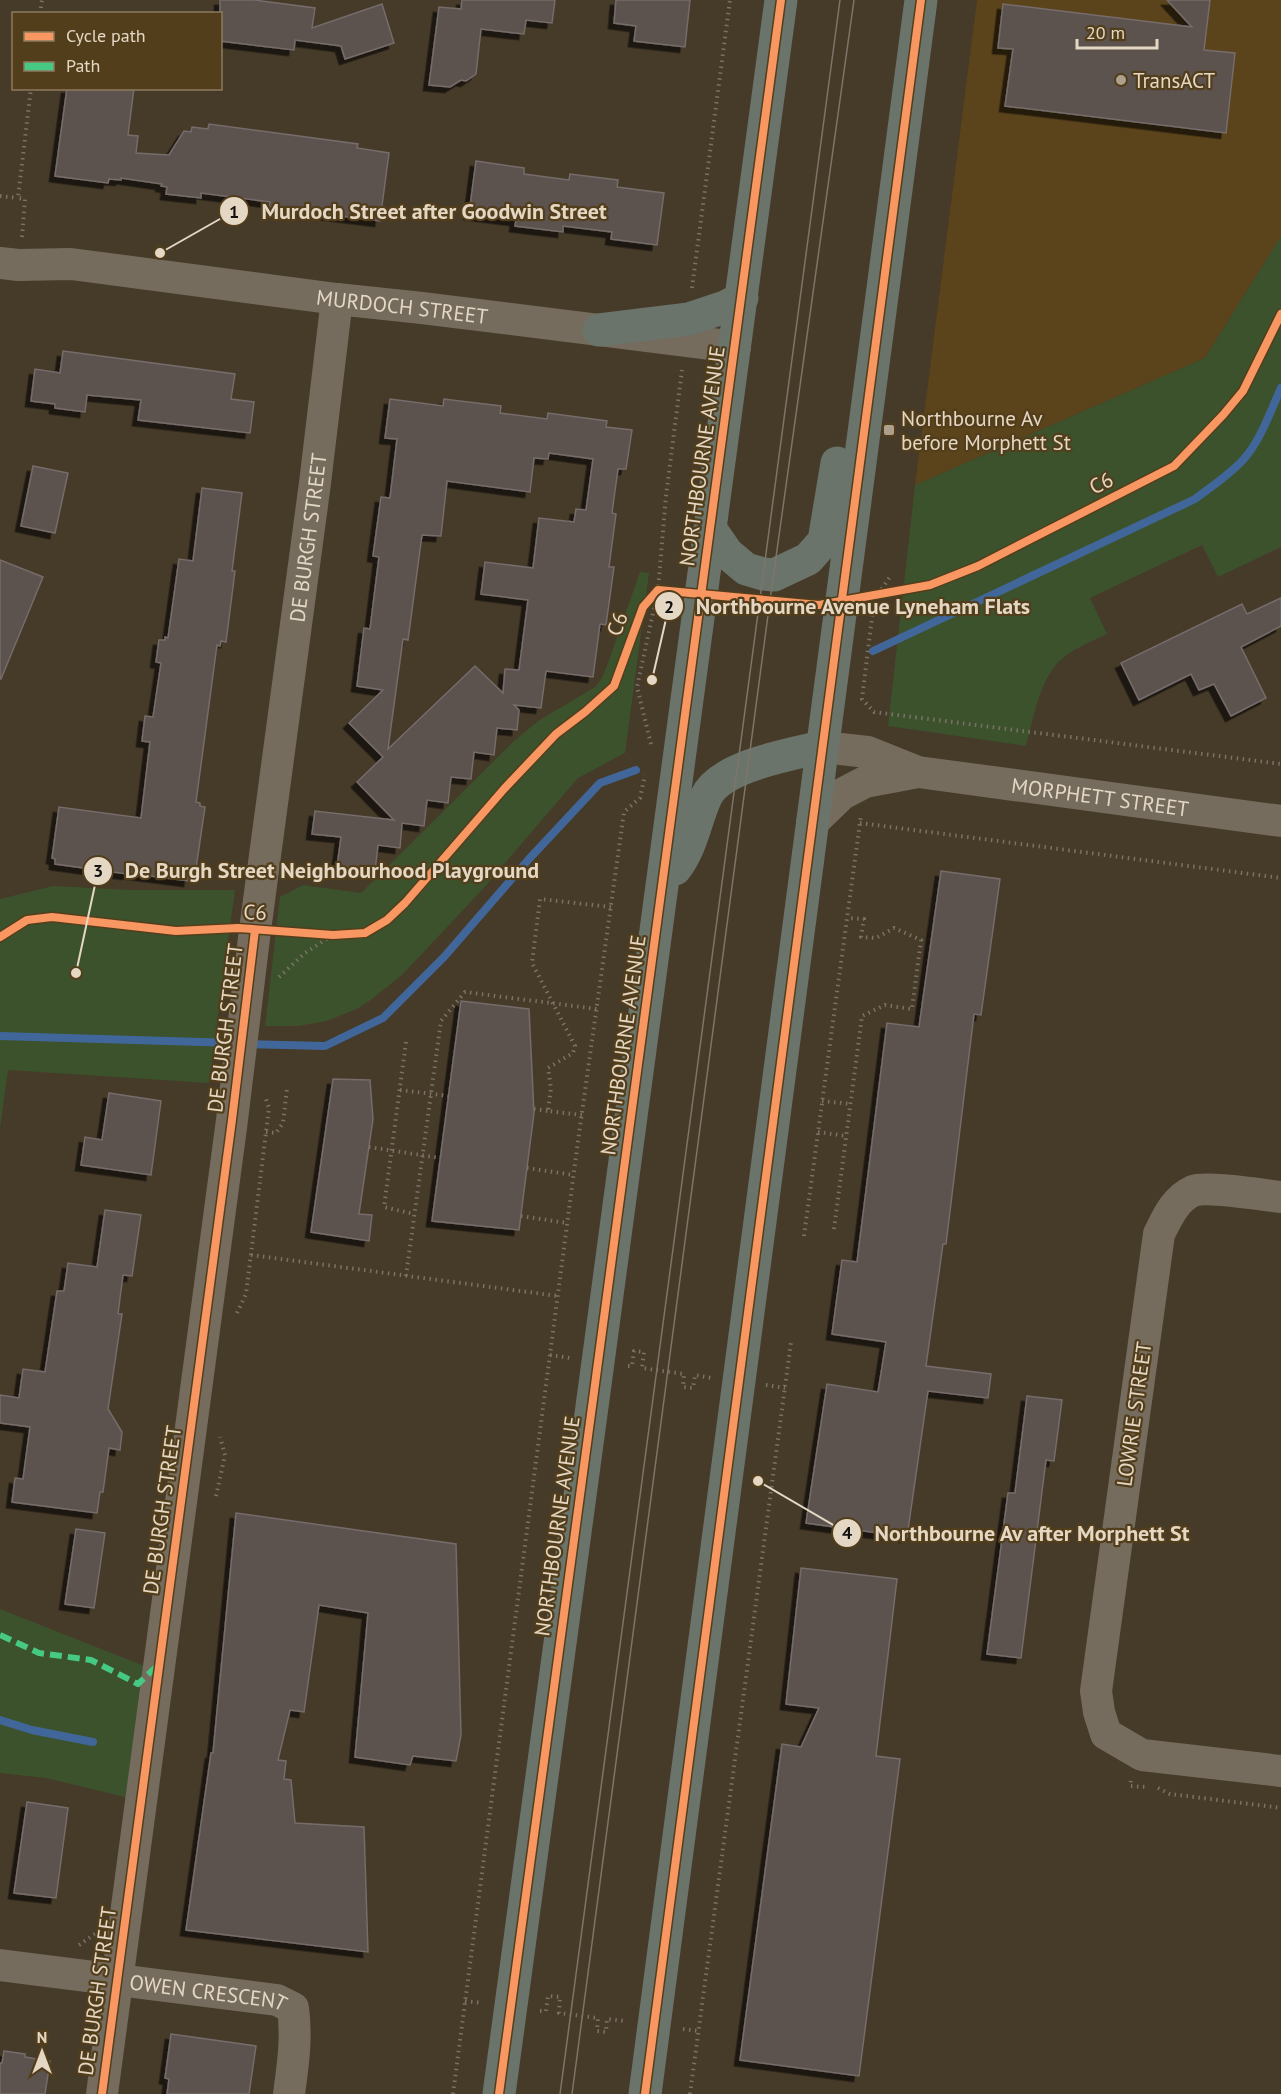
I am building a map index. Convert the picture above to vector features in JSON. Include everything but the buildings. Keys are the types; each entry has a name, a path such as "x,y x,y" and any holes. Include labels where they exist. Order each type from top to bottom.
{"highway":[{"name":"NORTHBOURNE AVENUE","path":"499,2094 781,0"},
{"path":"645,2094 921,0"},
{"path":"711,530 727,553 746,569 774,575 808,559 824,541 840,446 890,239"},
{"path":"599,330 689,319 742,298"},
{"path":"664,882 685,856 707,794 717,783 737,771 760,762 822,747"}],"street":[{"name":"MURDOCH STREET","path":"7,251 71,264 735,347"},
{"name":"DE BURGH STREET","path":"102,2094 117,1979 250,1085 244,1019 337,299"},
{"name":"MORPHETT STREET","path":"822,747 868,752 918,772 1281,821"},
{"name":"MORPHETT STREET","path":"812,823 842,794 865,782 918,772"},
{"name":"LOWRIE STREET","path":"1281,1197 1227,1191 1194,1191 1172,1208 1159,1234 1096,1691 1099,1712 1106,1734 1142,1755 1281,1771"},
{"name":"OWEN CRESCENT","path":"0,1965 277,2000 292,2008 295,2054 289,2094"}],"path":[{"path":"692,289 730,0"},
{"path":"18,198 31,90"},
{"path":"0,196 25,199 7,251"},
{"path":"651,746 638,687 658,590 666,496 685,341"},
{"path":"891,575 875,596 862,699 873,712 1281,764"},
{"path":"658,590 702,594"},
{"path":"841,601 886,594"},
{"path":"872,719 873,712"},
{"path":"453,2094 567,1223 624,812 640,798 647,767"},
{"path":"804,1236 860,823 1281,878"},
{"path":"549,1111 551,1088 549,1068 573,1053 574,1046 532,963 540,899 611,907"},
{"path":"834,1229 862,1016 885,1005 912,1009 921,940 894,928 876,938 861,937 864,919 847,918"},
{"path":"321,934 344,934"},
{"path":"273,983 305,953 333,935"},
{"path":"406,1276 441,1021 465,992 597,1009"},
{"path":"406,1042 384,1207 414,1214"},
{"path":"232,1323 246,1294 269,1108 250,1085"},
{"path":"266,1131 276,1133 283,1123 287,1088"},
{"path":"400,1090 449,1096"},
{"path":"822,1101 851,1104"},
{"path":"534,1109 582,1115"},
{"path":"818,1131 846,1136"},
{"path":"369,1147 440,1158"},
{"path":"527,1168 574,1175"},
{"path":"521,1216 567,1223"},
{"path":"251,1255 558,1296"},
{"path":"690,2094 791,1342"},
{"path":"550,1355 632,1366 634,1351 644,1352 642,1368 684,1374 683,1387 693,1389 694,1375 785,1388"},
{"path":"216,1497 225,1455 220,1434"},
{"path":"465,2001 546,2011 548,1996 560,1997 559,2013 598,2018 597,2031 606,2032 607,2019 699,2031"}],"shaded area":[{"path":"977,0 1281,0 1281,236 1205,358 915,485"}],"green space":[{"path":"1281,236 1281,547 1218,577 1202,545 1090,598 1107,634 1072,651 1055,666 1040,694 1026,746 888,726 915,485 1205,358"},
{"path":"640,572 649,573 625,753 578,778 481,891 403,974 372,999 359,1008 327,1021 298,1026 265,1026 280,897 303,885 361,893 514,741 538,721 595,687 602,678 608,663"},
{"path":"53,886 131,890 235,890 209,1083 8,1070 0,1128 0,899"},
{"path":"0,1609 147,1667 129,1798 46,1778 0,1773"}],"waterway":[{"path":"873,651 1195,499 1243,460 1265,426 1281,388"},
{"path":"247,1044 325,1046 383,1018 444,957 529,859 600,783 636,770"},
{"path":"0,1036 235,1043"},
{"path":"0,1720 32,1730 93,1742"}],"tram line":[{"path":"560,2094 840,0"},
{"path":"572,2094 770,600 854,0"}],"marked path":[{"path":"0,1635 39,1653 91,1660 138,1684 159,1664"}],"cycle path":[{"path":"499,2094 781,0"},
{"path":"645,2094 921,0"},
{"name":"C6","path":"0,937 27,920 52,917 176,931 238,928 333,935 365,933 387,920 405,903 504,789 556,734 614,686 643,607 658,590 819,605 930,585 978,566 1174,466 1243,391 1281,314"},
{"name":"C6","path":"102,2094 232,1120 255,930"}],"place":[{"name":"TransACT","path":"1121,80"},
{"name":"Murdoch Street after Goodwin Street","path":"160,253"},
{"name":"Northbourne Av before Morphett St","path":"889,430"},
{"name":"Northbourne Avenue Lyneham Flats","path":"652,680"},
{"name":"De Burgh Street Neighbourhood Playground","path":"76,973"},
{"name":"Northbourne Av after Morphett St","path":"758,1481"}]}
